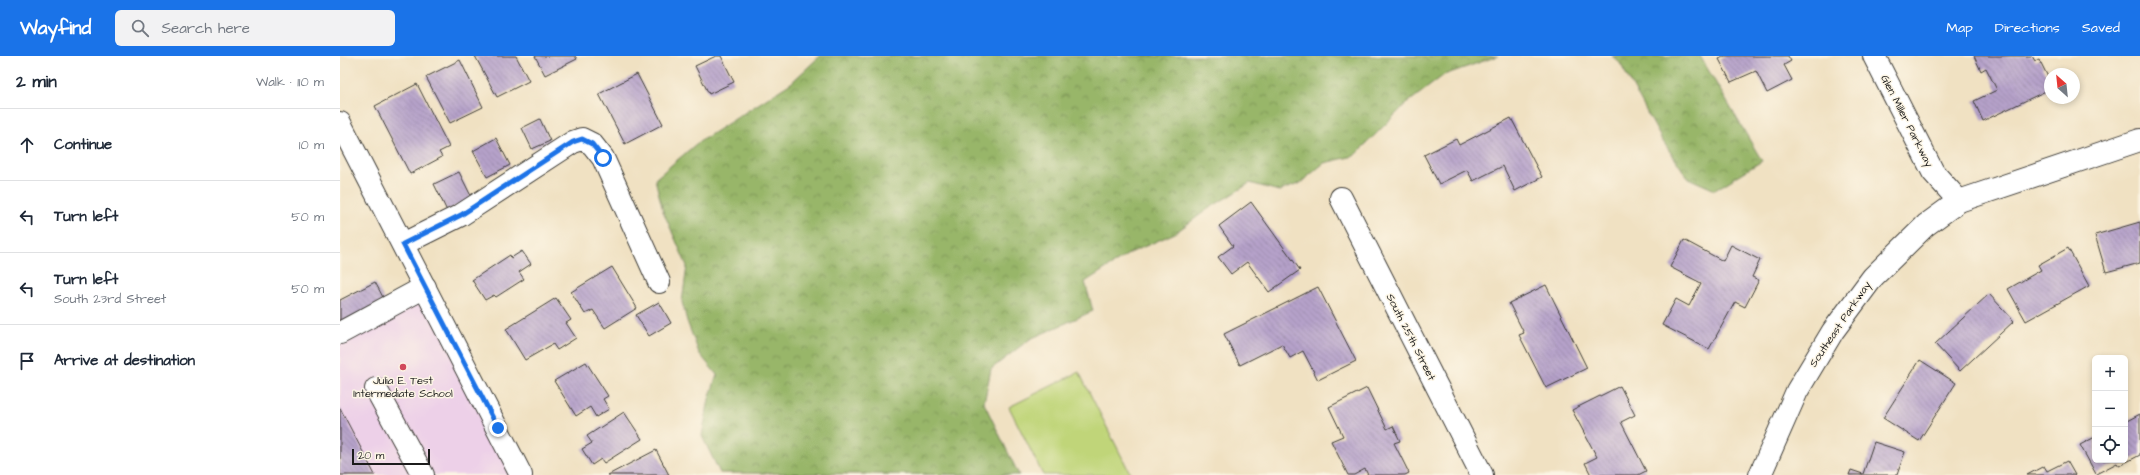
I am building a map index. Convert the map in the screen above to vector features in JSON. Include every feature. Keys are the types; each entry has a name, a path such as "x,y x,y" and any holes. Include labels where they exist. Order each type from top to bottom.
{"street":[{"name":"Glen Miller Parkway","path":"1874,56 1933,172 1959,201"},
{"path":"340,123 521,475"},
{"path":"403,244 461,215 573,142 582,139 592,144 603,158 659,282"},
{"name":"Southeast Parkway","path":"1760,475 1797,391 1833,331 1872,277 1926,225 1959,201 2140,140"},
{"name":"South 25th Street","path":"1341,198 1482,475"},
{"path":"340,333 425,287"},
{"path":"376,389 423,475"}],"shaded area":[{"name":"Julia E. Test Intermediate School","path":"425,287 521,475 340,475 340,333"}],"green space":[{"path":"820,56 1498,56 1444,75 1406,104 1354,156 1324,163 1299,184 1279,191 1250,183 1208,209 1175,233 1130,253 1085,282 1093,311 1030,339 991,369 984,403 1019,475 720,473 702,436 709,399 717,375 699,353 687,321 682,302 687,266 663,211 655,179 696,144 791,83"},
{"path":"1612,56 1700,56 1762,161 1715,190 1688,178 1662,140 1620,63"},
{"path":"1079,372 1131,475 1043,475 1009,407"}],"building":[{"path":"475,56 516,56 529,81 497,97"},
{"path":"535,56 575,56 577,59 545,75"},
{"path":"716,56 721,56 734,82 709,94 695,66"},
{"path":"1725,56 1788,56 1791,61 1784,65 1792,80 1767,93 1756,71 1731,82 1719,59"},
{"path":"1974,56 2032,56 2035,61 2039,59 2044,69 2044,92 1983,121 1974,101 1997,90 1986,68 1981,71"},
{"path":"460,60 483,107 450,123 426,77"},
{"path":"637,74 663,124 625,144 599,94"},
{"path":"417,84 449,147 439,152 442,157 410,174 375,106"},
{"path":"1511,118 1542,177 1515,191 1503,166 1473,181 1467,170 1439,184 1424,155 1456,139 1459,145"},
{"path":"540,119 550,141 532,149 522,128"},
{"path":"496,138 510,165 487,177 473,151"},
{"path":"459,172 472,198 447,211 434,184"},
{"path":"1251,202 1300,270 1269,292 1247,262 1231,274 1218,257 1233,246 1219,226"},
{"path":"2140,222 2140,263 2106,272 2095,235"},
{"path":"1684,240 1723,261 1731,245 1760,260 1752,277 1759,280 1745,307 1735,302 1709,349 1662,325 1676,299 1689,306 1701,283 1670,267"},
{"path":"2068,248 2089,286 2026,321 2008,289 2041,270 2038,265"},
{"path":"522,251 531,264 519,272 524,279 496,297 494,295 485,300 472,280 510,255 511,258"},
{"path":"612,267 637,308 605,328 593,310 585,314 571,292"},
{"path":"375,282 385,301 340,325 340,300"},
{"path":"1546,285 1587,368 1546,388 1519,335 1524,333 1509,303"},
{"path":"1318,287 1356,361 1318,380 1303,351 1290,358 1282,344 1240,365 1224,334"},
{"path":"1989,294 2014,321 1960,371 1935,344"},
{"path":"556,298 571,320 566,323 576,338 557,350 553,344 525,360 506,329"},
{"path":"659,302 671,323 649,336 636,315"},
{"path":"1920,360 1956,383 1919,441 1883,418"},
{"path":"586,362 608,396 603,399 609,409 596,417 590,407 576,416 554,381"},
{"path":"1620,386 1635,415 1621,422 1646,471 1638,475 1591,475 1585,463 1597,457 1572,410"},
{"path":"1367,388 1387,429 1393,426 1400,441 1394,443 1409,473 1405,475 1368,475 1365,469 1354,475 1348,475 1331,441 1343,436 1329,407"},
{"name":"Julia E. Test Intermediate School","path":"340,408 375,475 340,475"},
{"path":"624,412 642,439 604,463 601,459 592,465 582,449 592,443 587,436"},
{"path":"2140,414 2140,455 2128,461 2128,427 2128,420"},
{"path":"2092,439 2092,463 2117,463 2096,474 2080,445"},
{"path":"1874,442 1905,452 1897,475 1849,475 1851,470 1863,474"},
{"path":"656,450 669,475 608,475"},
{"path":"2067,461 2075,475 2027,475 2044,466 2047,471"},
{"path":"2117,463 2125,463 2119,466"}],"place":[{"name":"Julia E. Test Intermediate School","path":"403,367"}],"route":[{"path":"498,428 403,244 461,215 573,142 582,139 592,144 603,158"}]}
